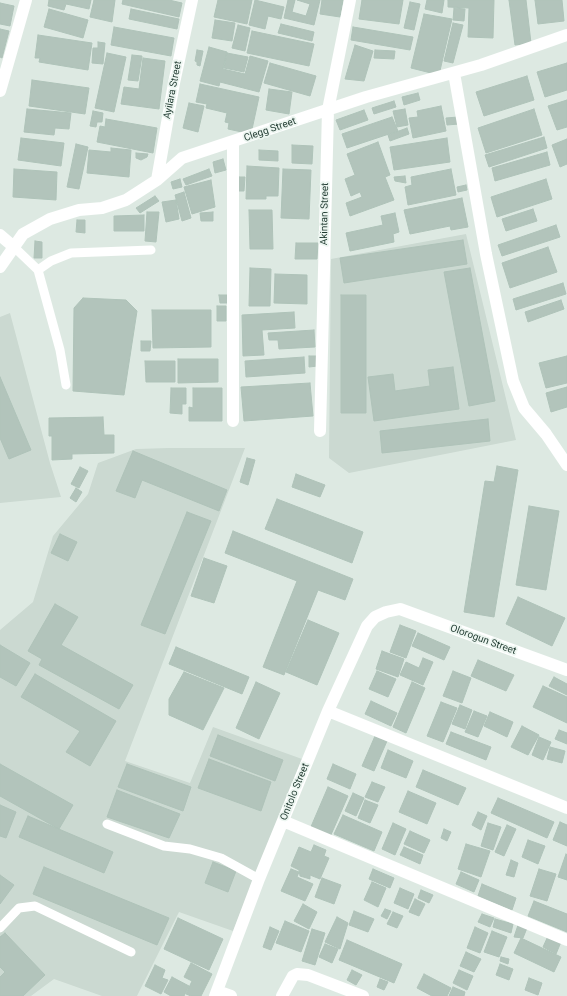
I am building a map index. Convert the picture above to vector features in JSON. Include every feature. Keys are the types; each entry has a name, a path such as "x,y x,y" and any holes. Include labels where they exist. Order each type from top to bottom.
{"street":[{"path":"0,91 26,0"},
{"name":"Ayilara Street","path":"157,180 174,83 192,0"},
{"name":"Akintan Street","path":"320,431 328,110 350,0"},
{"name":"Clegg Street","path":"0,267 23,234 50,218 79,210 108,206 126,200 157,180 182,158 233,143 366,97 454,73 567,35"},
{"path":"454,73 486,254 513,381 524,408 567,465"},
{"path":"233,143 233,421"},
{"path":"0,235 14,246"},
{"name":"Olorogun Street","path":"400,609 567,670"},
{"name":"Onitolo Street","path":"216,994 259,879 328,711 367,626 375,617 386,612 400,609"},
{"path":"328,711 567,808"},
{"path":"283,821 567,940"},
{"path":"282,996 293,976 296,974 308,975 363,996"},
{"path":"216,994 231,996"}],"lane":[{"path":"14,246 38,270 60,350 66,385"},
{"path":"38,270 51,261 71,253 151,250"},
{"path":"107,824 164,846 190,849 221,858 259,879"},
{"path":"0,928 20,908 35,906 131,952"}],"shaded area":[{"path":"466,234 516,440 349,473 329,458 331,259"},
{"path":"10,313 50,463 61,497 0,503 0,317"},
{"path":"245,448 125,761 190,783 213,727 302,759 233,931 179,912 137,996 102,996 54,979 31,996 0,996 0,630 33,602 53,536 88,494 98,463 136,449"}],"building":[{"path":"49,0 91,0 89,9 66,4 64,10 48,6"},
{"path":"94,0 115,0 112,22 90,17"},
{"path":"123,0 169,0 182,3 179,17 122,4"},
{"path":"218,0 252,0 247,24 214,17"},
{"path":"255,0 284,7 281,19 268,16 265,29 249,25"},
{"path":"288,0 295,0 292,12 306,16 310,4 297,0 320,0 314,25 284,18"},
{"path":"322,0 343,0 340,17 320,14"},
{"path":"362,0 403,0 399,24 359,19"},
{"path":"427,0 444,0 442,13 425,9"},
{"path":"448,0 494,0 493,38 468,37 469,8 448,7"},
{"path":"509,0 526,0 531,43 515,45"},
{"path":"535,0 562,0 564,21 538,24"},
{"path":"410,2 420,4 414,30 404,28"},
{"path":"0,3 14,6 10,26 0,24"},
{"path":"454,8 465,9 464,21 453,20"},
{"path":"49,9 88,20 83,38 44,27"},
{"path":"131,9 179,19 177,29 129,19"},
{"path":"424,14 452,19 439,75 411,68"},
{"path":"215,20 235,23 232,41 212,38"},
{"path":"453,23 463,25 453,63 444,61"},
{"path":"281,24 314,32 312,41 278,33"},
{"path":"238,25 250,28 245,51 232,48"},
{"path":"114,27 174,38 171,56 111,45"},
{"path":"353,27 413,37 410,50 351,40"},
{"path":"0,29 9,31 2,58 0,57"},
{"path":"252,31 314,44 309,66 247,53"},
{"path":"38,35 92,43 88,70 39,62 40,58 35,58"},
{"path":"98,42 105,43 103,64 92,63 93,48 98,48"},
{"path":"355,45 373,51 364,81 345,79"},
{"path":"209,47 227,52 223,69 245,74 250,56 268,61 259,92 220,82 219,86 200,81"},
{"path":"197,50 203,51 200,66 197,65 197,62 195,61"},
{"path":"375,50 395,51 394,59 374,58"},
{"path":"107,53 126,57 114,112 95,108"},
{"path":"227,53 248,57 244,72 224,68"},
{"path":"132,55 142,56 138,81 128,80"},
{"path":"143,58 165,61 159,109 121,104 124,87 139,89"},
{"path":"270,63 316,76 310,96 264,83"},
{"path":"567,63 567,90 545,97 537,72"},
{"path":"527,76 534,100 484,116 476,92"},
{"path":"32,80 89,88 85,114 29,106"},
{"path":"200,84 259,97 251,134 228,129 229,123 225,122 227,113 206,108 207,104 196,102"},
{"path":"269,89 292,92 289,114 266,110"},
{"path":"418,93 420,100 404,105 402,97"},
{"path":"567,100 567,127 557,130 548,106"},
{"path":"394,101 396,107 374,114 372,108"},
{"path":"189,103 204,106 198,132 183,128"},
{"path":"441,106 446,131 413,138 409,118 418,117 417,111"},
{"path":"27,109 71,113 69,129 55,128 54,135 24,132"},
{"path":"405,109 408,125 397,127 393,111"},
{"path":"534,109 542,135 486,153 478,128"},
{"path":"364,110 368,120 340,130 336,120"},
{"path":"93,111 103,113 102,122 97,122 96,127 90,126"},
{"path":"392,117 398,131 347,148 342,134"},
{"path":"458,117 459,124 447,125 446,118"},
{"path":"106,119 157,128 153,153 97,142 100,126 105,127"},
{"path":"407,128 409,134 390,141 388,135"},
{"path":"544,137 547,148 489,167 485,155"},
{"path":"21,138 64,143 61,166 18,160"},
{"path":"447,138 450,162 394,170 390,147"},
{"path":"567,139 567,164 560,167 552,145"},
{"path":"378,142 390,175 385,177 394,200 350,216 346,203 362,197 360,192 351,196 345,179 355,175 347,154"},
{"path":"76,144 88,147 79,189 67,187"},
{"path":"292,145 313,146 312,164 292,163"},
{"path":"111,148 131,150 129,177 87,173 89,150 111,152"},
{"path":"259,150 278,151 278,161 259,160"},
{"path":"547,152 550,165 495,181 492,168"},
{"path":"136,153 148,154 147,157 141,160 136,158"},
{"path":"223,159 226,170 215,173 213,162"},
{"path":"247,166 279,168 278,196 266,196 266,199 246,199"},
{"path":"14,169 57,172 56,200 13,197"},
{"path":"209,169 212,176 186,185 183,179"},
{"path":"283,169 311,170 309,219 281,218"},
{"path":"451,169 456,195 408,205 405,187 412,185 411,177"},
{"path":"405,176 406,183 395,181 394,177"},
{"path":"239,177 245,177 244,191 239,191"},
{"path":"180,179 182,187 173,189 171,182"},
{"path":"546,179 552,199 497,217 491,197"},
{"path":"211,180 215,207 192,214 184,187"},
{"path":"466,185 467,190 458,192 457,187"},
{"path":"184,192 191,218 182,221 175,195"},
{"path":"155,196 159,201 140,213 136,208"},
{"path":"462,198 468,227 451,230 450,226 410,234 404,210"},
{"path":"176,200 179,219 166,222 162,202"},
{"path":"533,209 537,221 506,231 502,219"},
{"path":"249,210 272,210 273,249 250,249"},
{"path":"147,212 159,212 156,242 145,241"},
{"path":"213,212 213,221 201,221 200,213"},
{"path":"395,213 399,232 393,234 394,242 350,251 346,233 383,225 381,216"},
{"path":"144,215 144,231 114,231 114,216"},
{"path":"77,220 85,220 85,233 76,232"},
{"path":"556,225 560,237 502,256 498,245"},
{"path":"463,240 467,264 344,283 340,258"},
{"path":"35,241 42,242 42,258 34,258"},
{"path":"296,243 318,243 317,259 295,259"},
{"path":"548,247 557,272 510,288 502,263"},
{"path":"250,268 271,269 270,306 249,306"},
{"path":"470,268 495,401 469,406 444,272"},
{"path":"275,274 307,275 307,304 274,303"},
{"path":"563,283 566,294 516,310 513,299"},
{"path":"219,295 227,295 228,303 220,303"},
{"path":"341,295 366,295 366,413 341,413"},
{"path":"83,298 126,300 137,311 124,395 73,391 74,308"},
{"path":"561,300 564,309 528,322 525,312"},
{"path":"217,306 226,306 226,321 217,321"},
{"path":"152,310 211,310 211,347 153,348"},
{"path":"294,312 295,328 262,330 264,355 243,356 242,315"},
{"path":"314,330 315,347 279,349 278,340 269,340 268,333"},
{"path":"141,341 151,341 150,351 141,351"},
{"path":"309,356 318,356 318,366 309,367"},
{"path":"567,356 567,383 546,388 539,363"},
{"path":"304,357 305,373 246,377 245,361"},
{"path":"178,359 218,359 218,382 178,383"},
{"path":"145,361 175,361 175,382 146,382"},
{"path":"453,367 459,409 374,421 368,377 393,374 395,391 430,386 428,370"},
{"path":"0,377 31,450 9,459 0,438"},
{"path":"310,383 313,416 244,421 241,387"},
{"path":"567,387 567,407 551,412 546,393"},
{"path":"171,388 186,388 186,404 182,404 182,414 170,413"},
{"path":"193,388 222,388 222,421 189,421 189,407 193,408"},
{"path":"103,417 104,435 114,435 114,453 72,454 72,459 52,460 52,436 49,436 49,418"},
{"path":"488,419 490,441 382,453 380,431"},
{"path":"133,451 227,490 219,511 142,480 135,498 116,491"},
{"path":"247,458 255,460 248,485 240,482"},
{"path":"497,466 518,470 494,617 464,612 485,481 494,482"},
{"path":"80,467 88,471 79,488 71,484"},
{"path":"296,474 325,485 320,497 292,487"},
{"path":"76,488 82,492 76,502 70,498"},
{"path":"277,499 363,532 352,563 265,529"},
{"path":"529,506 559,511 546,590 516,585"},
{"path":"187,512 211,521 165,634 141,625"},
{"path":"233,531 353,579 345,600 318,590 284,675 263,667 297,581 225,553"},
{"path":"60,534 77,542 68,561 51,553"},
{"path":"204,558 227,566 214,603 191,596"},
{"path":"518,597 565,618 552,646 506,624"},
{"path":"55,604 78,617 61,645 133,685 119,709 39,665 42,659 28,651"},
{"path":"308,620 339,633 317,685 286,672"},
{"path":"400,625 416,631 406,658 390,652"},
{"path":"418,633 450,647 444,660 412,646"},
{"path":"0,645 30,663 16,686 0,677"},
{"path":"176,647 249,677 242,694 169,664"},
{"path":"382,651 404,659 398,677 376,669"},
{"path":"423,658 433,662 423,685 400,675 406,662 419,668"},
{"path":"478,660 514,675 506,691 471,676"},
{"path":"377,671 396,679 388,697 369,689"},
{"path":"453,671 471,678 462,703 443,696"},
{"path":"184,672 224,688 203,730 169,715 169,699"},
{"path":"35,674 116,721 90,766 66,752 80,731 21,697"},
{"path":"554,677 567,684 567,695 549,686"},
{"path":"256,682 280,693 259,739 236,728"},
{"path":"412,682 425,688 406,733 393,727"},
{"path":"543,686 567,697 567,723 533,707"},
{"path":"371,701 397,713 391,726 365,714"},
{"path":"441,702 457,708 443,742 427,736"},
{"path":"460,705 472,710 465,729 452,724"},
{"path":"474,711 487,716 478,737 465,732"},
{"path":"490,712 513,722 507,737 484,726"},
{"path":"522,726 539,735 528,755 511,747"},
{"path":"559,730 567,733 567,744 555,739"},
{"path":"451,732 491,747 486,760 446,744"},
{"path":"218,735 283,760 275,781 210,756"},
{"path":"375,736 387,741 374,771 362,766"},
{"path":"539,737 551,742 543,760 532,755"},
{"path":"550,747 565,751 562,763 547,759"},
{"path":"388,750 413,761 406,778 381,768"},
{"path":"209,759 271,782 261,811 198,788"},
{"path":"0,764 73,805 59,829 0,796"},
{"path":"127,764 191,787 183,811 118,787"},
{"path":"333,764 356,774 350,789 327,779"},
{"path":"423,770 466,788 458,805 416,787"},
{"path":"372,782 385,787 378,802 365,797"},
{"path":"328,787 348,796 330,837 310,829"},
{"path":"117,790 180,814 169,838 107,817"},
{"path":"408,791 436,803 427,824 399,812"},
{"path":"353,793 364,798 356,816 345,811"},
{"path":"498,798 554,822 547,838 491,813"},
{"path":"365,800 378,805 370,823 358,818"},
{"path":"0,805 16,812 6,838 0,836"},
{"path":"478,812 487,816 481,830 472,825"},
{"path":"343,815 382,832 374,851 334,834"},
{"path":"28,816 113,852 104,873 19,837"},
{"path":"560,822 567,825 567,846 553,840"},
{"path":"393,823 406,829 395,855 382,849"},
{"path":"488,823 501,827 493,850 481,846"},
{"path":"507,825 516,829 504,856 495,852"},
{"path":"444,829 451,832 447,841 441,838"},
{"path":"410,831 430,840 424,853 404,844"},
{"path":"528,840 545,846 538,864 522,857"},
{"path":"466,844 490,851 481,877 458,869"},
{"path":"314,845 326,850 324,856 329,858 320,879 310,875 310,879 300,876 299,870 291,866 299,847 311,852"},
{"path":"404,847 423,855 420,864 400,855"},
{"path":"566,854 567,855 567,880 558,877"},
{"path":"511,860 518,863 514,877 506,875"},
{"path":"213,862 236,871 228,892 205,883"},
{"path":"44,867 169,918 157,945 33,894"},
{"path":"291,869 299,872 297,877 313,884 305,901 281,891"},
{"path":"373,869 394,878 390,888 369,879"},
{"path":"539,869 556,874 547,901 530,896"},
{"path":"461,872 479,880 474,892 456,884"},
{"path":"0,875 14,885 0,904"},
{"path":"322,878 341,885 334,904 315,897"},
{"path":"372,882 386,888 378,907 364,900"},
{"path":"482,884 516,898 512,910 478,896"},
{"path":"400,888 414,894 408,909 394,903"},
{"path":"421,890 433,895 429,903 418,898"},
{"path":"415,899 425,904 419,916 409,912"},
{"path":"534,901 567,914 567,932 528,916"},
{"path":"303,904 317,912 309,929 294,921"},
{"path":"385,909 391,911 387,919 381,916"},
{"path":"354,911 374,919 368,932 349,925"},
{"path":"393,912 403,916 397,928 387,924"},
{"path":"482,914 494,918 490,927 478,922"},
{"path":"337,917 348,923 340,949 325,942"},
{"path":"178,918 223,939 209,970 164,949"},
{"path":"495,919 513,924 511,933 493,927"},
{"path":"285,921 309,931 301,952 276,943"},
{"path":"518,925 527,928 523,938 514,937"},
{"path":"270,927 279,931 271,950 263,947"},
{"path":"475,927 488,933 480,953 467,948"},
{"path":"312,929 325,933 315,965 302,961"},
{"path":"492,931 507,937 499,957 484,952"},
{"path":"5,933 45,975 23,996 0,996 0,977 5,972 0,967 0,937"},
{"path":"548,936 561,942 556,954 543,947"},
{"path":"521,938 561,957 554,972 514,953"},
{"path":"347,940 402,964 394,983 339,960"},
{"path":"325,944 338,949 332,963 319,957"},
{"path":"466,952 481,959 474,972 460,966"},
{"path":"501,957 509,959 508,964 500,961"},
{"path":"191,963 212,974 201,996 191,996 186,994 192,981 184,977"},
{"path":"500,964 513,969 509,980 496,975"},
{"path":"155,965 165,970 162,978 168,980 161,994 145,986"},
{"path":"352,970 362,975 356,985 347,980"},
{"path":"459,970 473,976 467,990 453,983"},
{"path":"424,974 451,988 447,996 432,996 417,988"},
{"path":"172,977 189,986 184,996 171,996 164,992"},
{"path":"529,978 542,983 538,995 525,990"},
{"path":"380,979 388,982 384,990 377,987"},
{"path":"453,987 465,992 464,996 449,996"}]}
